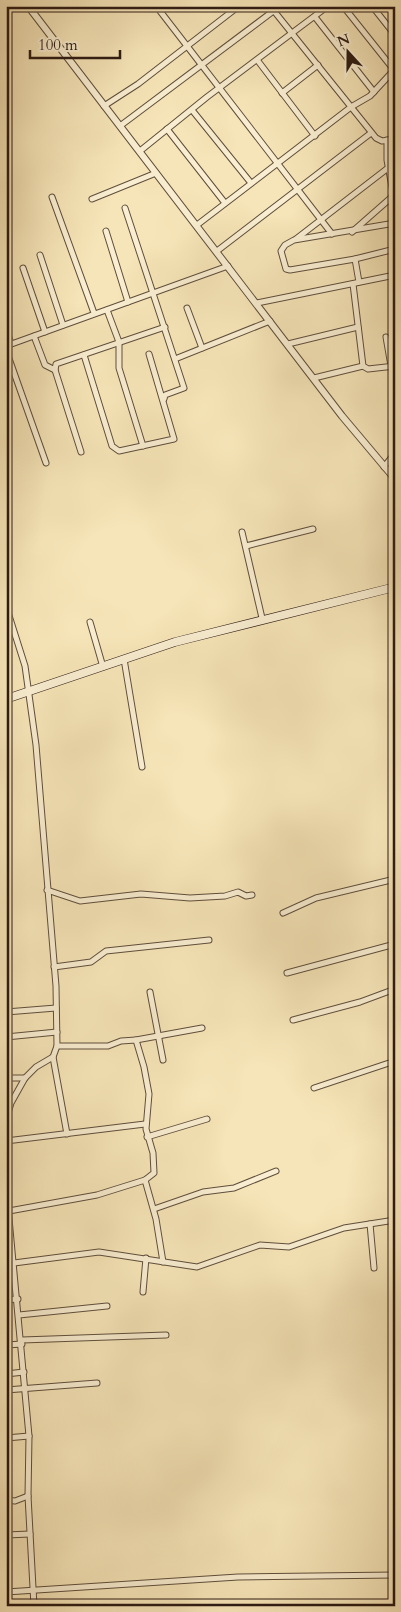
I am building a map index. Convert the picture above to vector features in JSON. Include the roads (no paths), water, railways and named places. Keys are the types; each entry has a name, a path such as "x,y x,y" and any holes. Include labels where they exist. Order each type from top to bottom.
{"main road":[{"path":"6,699 175,642 262,618 395,587"}],"street":[{"path":"28,6 314,378 395,479"},
{"path":"104,106 239,6"},
{"path":"120,126 202,65 272,9 280,6"},
{"path":"140,151 328,6"},
{"path":"197,225 351,107 374,92 395,70 343,6"},
{"path":"372,6 395,35"},
{"path":"272,9 294,34 371,133 378,140 395,139"},
{"path":"160,11 322,218 332,234"},
{"path":"315,17 374,92"},
{"path":"258,61 315,136"},
{"path":"282,93 318,65"},
{"path":"192,110 251,183"},
{"path":"167,129 225,203"},
{"path":"217,251 300,190 371,133"},
{"path":"387,140 388,168 395,203"},
{"path":"388,168 294,240 282,247 281,256 286,269 355,259 395,249"},
{"path":"92,199 156,172"},
{"path":"352,232 393,196"},
{"path":"52,197 94,313"},
{"path":"125,208 184,388 165,394 164,400"},
{"path":"294,240 352,232 395,223"},
{"path":"106,230 128,302"},
{"path":"40,255 63,325"},
{"path":"355,259 362,366"},
{"path":"6,328 9,345 228,266"},
{"path":"23,268 45,332"},
{"path":"257,303 395,275"},
{"path":"187,308 202,348"},
{"path":"107,310 119,342 119,368 143,446"},
{"path":"175,359 270,321"},
{"path":"55,370 60,362 165,327"},
{"path":"288,344 358,327"},
{"path":"34,336 45,365 55,370 82,452"},
{"path":"314,378 362,366 368,369 393,366 386,337"},
{"path":"6,350 46,463"},
{"path":"84,355 112,446 119,451 174,439 150,354"},
{"path":"384,467 395,454"},
{"path":"246,546 313,529"},
{"path":"242,532 262,618"},
{"path":"6,606 25,666 30,692 54,967 57,1046 53,1057 66,1134"},
{"path":"90,622 103,667"},
{"path":"124,659 142,767"},
{"path":"283,913 316,898 395,879"},
{"path":"48,890 80,901 141,894 172,897 225,896 238,892 246,896 252,895"},
{"path":"54,967 91,962 106,951 209,940"},
{"path":"287,973 395,944"},
{"path":"293,1020 360,1002 395,989"},
{"path":"150,992 163,1060"},
{"path":"6,1012 56,1008"},
{"path":"57,1046 108,1046 121,1041 202,1028"},
{"path":"6,1038 57,1032"},
{"path":"9,1211 97,1195 145,1180 154,1173 145,1124 149,1094 136,1040"},
{"path":"6,1120 11,1103 25,1078 36,1067 53,1057"},
{"path":"314,1088 395,1061"},
{"path":"6,1078 25,1078"},
{"path":"148,1137 207,1119"},
{"path":"6,1141 145,1124"},
{"path":"154,1209 203,1192 234,1188 276,1171"},
{"path":"145,1180 154,1209 163,1262"},
{"path":"6,1186 9,1211 8,1226 18,1299 29,1436 28,1496 34,1606"},
{"path":"14,1263 99,1252 146,1258 188,1267 204,1266 260,1244 289,1246 332,1231 395,1220"},
{"path":"370,1224 374,1268"},
{"path":"143,1292 146,1258"},
{"path":"6,1300 18,1299"},
{"path":"19,1315 107,1306"},
{"path":"6,1345 22,1342 166,1335"},
{"path":"6,1374 24,1372"},
{"path":"6,1390 97,1383"},
{"path":"6,1438 29,1436"},
{"path":"6,1500 14,1501 28,1496"},
{"path":"6,1535 30,1534"},
{"path":"6,1592 238,1578 395,1575"}]}
